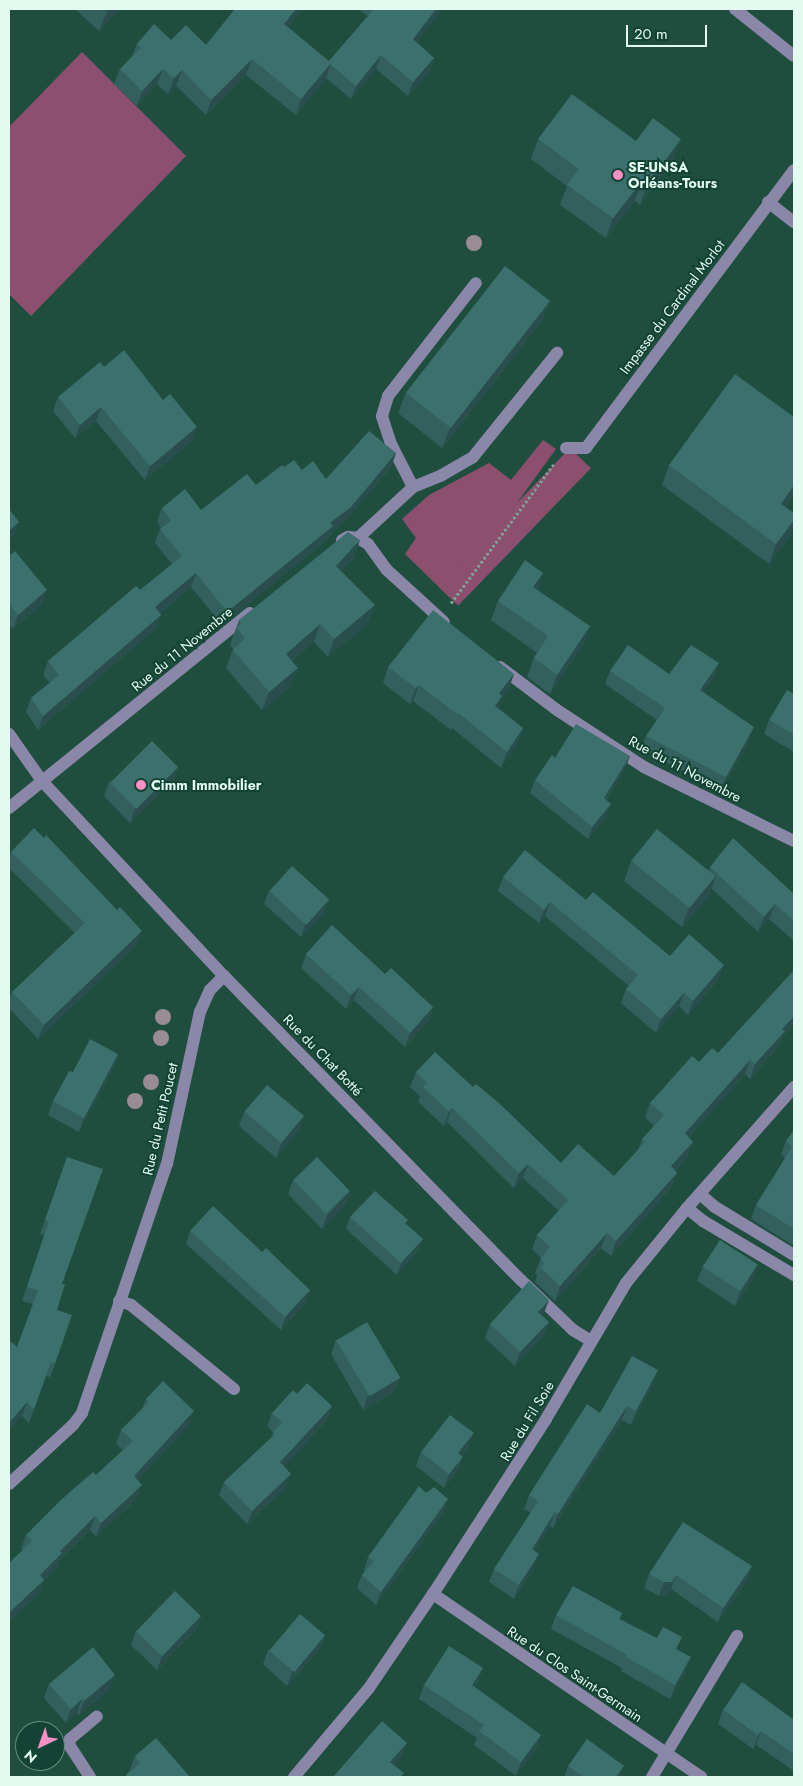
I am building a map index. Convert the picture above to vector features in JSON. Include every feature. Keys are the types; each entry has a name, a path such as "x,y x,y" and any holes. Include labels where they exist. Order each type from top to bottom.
{"street":[{"path":"735,9 794,56"},
{"name":"Impasse du Cardinal Morlot","path":"566,448 586,448 768,202 794,170"},
{"path":"768,202 794,222"},
{"path":"413,487 391,444 382,416 388,396 476,282"},
{"path":"358,538 413,487 442,475 473,457 556,353"},
{"path":"331,548 348,537 358,538 368,544 392,575 452,629"},
{"name":"Rue du 11 Novembre","path":"9,808 263,603"},
{"name":"Rue du 11 Novembre","path":"488,658 557,710 644,767 794,841"},
{"name":"Rue du Chat Botté","path":"9,734 42,781 224,976 521,1280 573,1330 591,1341"},
{"name":"Rue du Petit Poucet","path":"9,1482 73,1425 82,1413 167,1164 200,1012 210,990 224,976"},
{"name":"Rue du Fil Soie","path":"294,1777 369,1688 433,1594 506,1484 626,1284 687,1208 794,1087"},
{"path":"700,1194 715,1208 794,1255"},
{"path":"687,1208 703,1221 794,1275"},
{"path":"119,1301 131,1305 234,1389"},
{"name":"Rue du Clos Saint-Germain","path":"433,1594 701,1777"},
{"path":"652,1777 737,1636"},
{"path":"90,1777 69,1745 70,1739 98,1716"}],"path":[{"path":"450,604 566,448"}],"shaded area":[{"path":"82,52 186,156 31,316 9,294 9,127"},
{"path":"543,440 556,449 449,597 405,554 416,538 402,519 429,495 489,463 511,480"},
{"path":"570,448 591,468 458,606 437,585"}],"building":[{"path":"235,9 296,9 284,24 331,63 301,99 252,59 211,100 182,70 174,78 163,69 142,91 120,69 141,48 137,44 154,24 171,40 186,25 206,45"},
{"path":"374,9 436,9 413,39 434,58 413,82 381,55 356,86 330,64 329,61"},
{"name":"SE-UNSA Orléans-Tours","path":"572,94 636,141 653,118 681,139 647,185 642,181 613,218 567,185 579,169 538,139"},
{"path":"505,266 550,301 451,428 406,393"},
{"path":"124,350 163,400 170,394 197,427 150,466 101,407 80,425 58,397 100,362 104,367"},
{"path":"735,374 794,417 794,485 781,504 794,513 794,520 776,544 669,465"},
{"path":"369,431 396,453 351,507 330,523 333,526 227,612 196,573 155,607 161,615 43,716 31,698 59,675 48,661 136,586 140,590 182,556 160,529 171,521 162,508 185,489 201,510 247,474 256,485 282,465 284,467 294,460 302,470 313,461 326,479"},
{"path":"9,509 19,522 9,531"},
{"path":"348,532 360,540 336,566 375,605 334,639 320,624 286,654 298,668 269,692 233,650 245,638 237,628 241,624 239,620"},
{"path":"15,551 47,590 18,615 9,604 9,556"},
{"path":"525,560 543,573 533,587 590,626 557,675 534,658 548,636 498,601"},
{"path":"433,610 514,674 499,693 502,696 495,706 523,728 507,752 419,685 416,688 388,667"},
{"path":"628,645 669,674 691,645 719,663 700,690 754,727 726,777 646,736 665,708 610,671"},
{"path":"787,690 794,694 794,735 769,720"},
{"path":"576,724 630,756 604,798 611,804 592,827 535,780 552,755 555,758"},
{"path":"152,741 178,767 136,809 110,783"},
{"path":"34,828 44,838 46,835 117,910 120,907 142,931 44,1025 12,992 85,923 11,852"},
{"path":"657,829 715,876 689,908 631,861"},
{"path":"733,838 794,894 794,921 775,904 764,917 710,867"},
{"path":"525,850 586,900 593,892 670,956 689,934 724,965 693,1001 684,993 661,1019 626,989 638,975 550,902 544,910 503,877"},
{"path":"292,866 329,899 306,925 269,891"},
{"path":"332,925 385,974 391,968 433,1007 410,1033 359,987 351,995 306,954"},
{"path":"794,970 794,1016 782,1029 785,1031 755,1064 750,1060 685,1133 693,1142 671,1166 677,1173 616,1241 607,1233 560,1286 540,1267 544,1263 540,1259 550,1247 537,1235 568,1200 528,1164 519,1173 452,1108 449,1112 423,1087 427,1083 416,1072 435,1052 473,1087 476,1084 500,1104 561,1163 578,1144 614,1176 645,1142 642,1139 664,1115 650,1103 692,1056 699,1062 712,1048 718,1053"},
{"path":"90,1039 118,1054 84,1118 53,1101 69,1071 73,1072"},
{"path":"267,1085 304,1116 281,1143 245,1112"},
{"path":"794,1130 794,1229 756,1205 792,1147 786,1141"},
{"path":"67,1157 103,1169 62,1284 65,1284 57,1310 72,1315 55,1364 51,1362 34,1409 27,1402 9,1423 9,1340 17,1347 38,1290 27,1287 49,1221 45,1220"},
{"path":"317,1157 350,1191 326,1214 293,1180"},
{"path":"375,1191 408,1220 405,1223 423,1239 401,1263 350,1217"},
{"path":"213,1206 262,1252 266,1248 310,1290 285,1317 190,1231"},
{"path":"720,1240 758,1265 740,1291 703,1267"},
{"path":"529,1281 549,1300 538,1312 549,1322 520,1352 490,1324"},
{"path":"367,1322 400,1378 370,1396 336,1341"},
{"path":"632,1356 658,1370 636,1411 627,1406 558,1514 555,1512 532,1549 539,1554 519,1585 494,1569 538,1501 529,1495 587,1404 600,1413"},
{"path":"163,1381 194,1411 134,1476 142,1485 101,1523 95,1516 60,1551 62,1553 40,1575 44,1580 9,1613 9,1563 32,1541 26,1535 62,1499 93,1472 96,1475 133,1441 121,1430 149,1402 146,1399"},
{"path":"307,1383 332,1406 280,1462 291,1474 252,1511 224,1482 275,1434 273,1432 282,1422 272,1413 293,1390 297,1394"},
{"path":"450,1415 474,1433 458,1453 463,1457 449,1474 421,1452"},
{"path":"419,1486 426,1493 434,1487 448,1499 381,1592 362,1575 374,1561 368,1557"},
{"path":"683,1522 752,1566 723,1608 676,1575 672,1582 664,1582 649,1574"},
{"path":"573,1586 622,1613 619,1619 657,1638 663,1627 682,1637 676,1649 691,1657 675,1685 626,1657 627,1655 556,1615"},
{"path":"175,1591 201,1616 162,1656 136,1631"},
{"path":"300,1614 325,1635 294,1672 269,1651"},
{"path":"449,1646 483,1668 472,1685 541,1735 521,1762 479,1731 484,1725 424,1685"},
{"path":"93,1647 115,1675 84,1701 82,1699 71,1709 49,1684"},
{"path":"742,1682 794,1720 794,1754 761,1731 758,1735 723,1710"},
{"path":"382,1721 407,1743 390,1762 404,1773 400,1777 333,1777"},
{"path":"156,1738 190,1777 127,1777 126,1775 140,1763 135,1756"},
{"path":"587,1739 624,1766 616,1777 584,1777 568,1766"}],"place":[{"name":"SE-UNSA Orléans-Tours","path":"618,175"},
{"name":"Cimm Immobilier","path":"141,785"}]}
